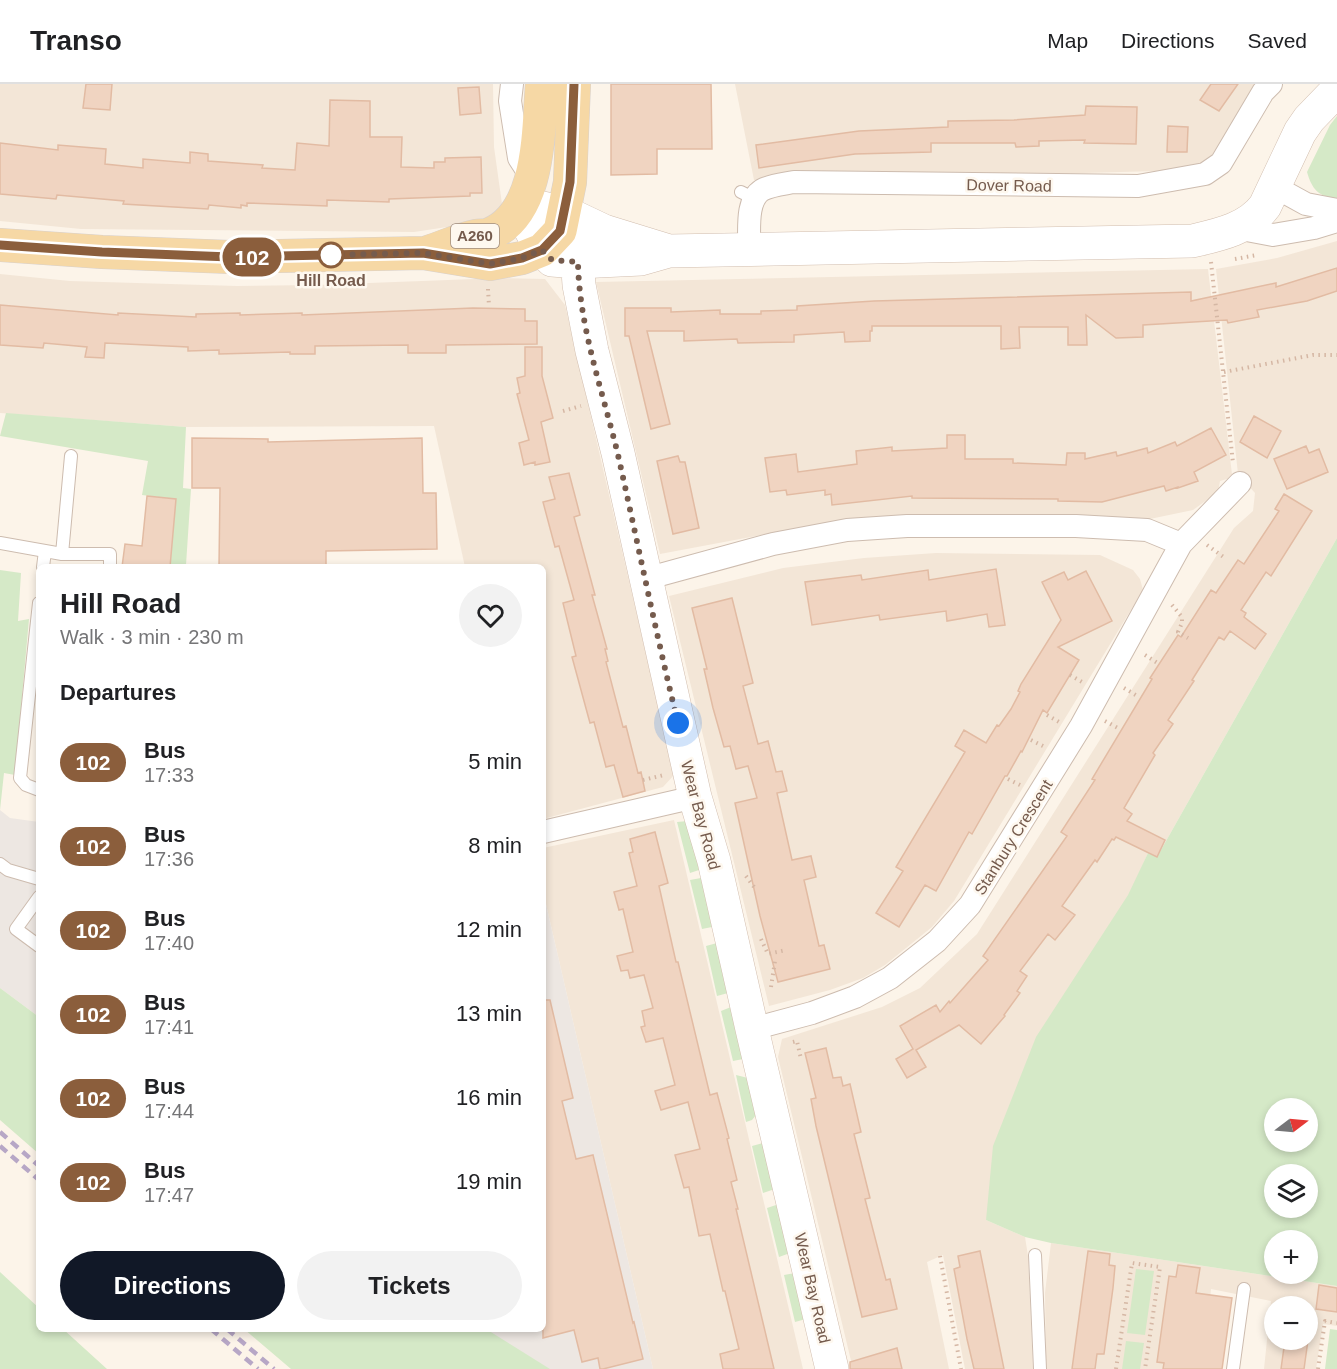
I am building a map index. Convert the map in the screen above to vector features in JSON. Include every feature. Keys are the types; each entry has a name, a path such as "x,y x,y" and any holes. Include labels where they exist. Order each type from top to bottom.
{"main road":[{"name":"A260","path":"423,253 478,235 489,235 520,211 532,178 542,84"},
{"path":"542,250 560,231 576,219 570,182 574,84"},
{"name":"A260","path":"0,244 102,252 230,257 423,253 490,264 522,258 542,250"}],"street":[{"path":"512,84 510,100 519,158 532,178"},
{"name":"Dover Road","path":"749,249 751,209 748,195 794,183 1138,186 1205,174 1221,163 1263,92 1271,84"},
{"path":"669,251 542,208 520,211 542,250 552,260 578,262 641,259 669,251 1183,242 1207,238 1236,228 1258,216 1275,187 1300,132 1337,90"},
{"path":"1275,187 1306,204 1337,210"},
{"name":"Wear Bay Road","path":"576,219 579,285 592,351 618,453 695,797 714,861 832,1369"},
{"path":"1236,228 1273,235 1314,228 1337,221"},
{"name":"Stanbury Crescent","path":"752,1029 812,1013 855,997 890,978 937,941 970,905 1081,726 1181,544 1237,478"},
{"path":"645,579 774,544 847,530 907,526 1076,526 1147,530 1181,544"},
{"path":"546,831 695,797"}],"lane":[{"path":"62,554 71,456"},
{"path":"0,543 62,554 110,554 110,564"},
{"path":"43,564 45,551"},
{"path":"36,631 20,778 26,785 36,789"},
{"path":"0,864 8,870 36,878"},
{"path":"36,901 16,930 36,944"},
{"path":"1035,1255 1040,1369"},
{"path":"1233,1369 1244,1289"}],"path":[{"path":"1211,263 1237,478"},
{"path":"1224,372 1313,355 1337,355"},
{"path":"1206,544 1226,558"},
{"path":"1172,604 1182,617 1178,632 1188,638"},
{"path":"1142,652 1159,664"},
{"path":"1122,687 1138,697"},
{"path":"1047,715 1064,725"},
{"path":"1102,719 1118,728"},
{"path":"1031,740 1049,749"},
{"path":"1008,778 1025,788"},
{"path":"757,933 768,954 786,950"},
{"path":"770,995 775,961"},
{"path":"786,1043 797,1041 801,1059"},
{"path":"940,1256 962,1369"},
{"path":"1116,1369 1132,1263 1160,1267 1145,1369"},
{"path":"1318,1369 1325,1321 1337,1323"}],"shaded area":[{"path":"0,84 493,84 494,147 502,204 493,220 414,232 81,229 0,221"},
{"path":"735,84 1258,84 1207,163 1158,171 1008,175 902,174 754,180"},
{"path":"1337,241 1337,538 1157,857 1148,853 986,1220 1025,1237 1028,1256 1033,1369 965,1369 943,1255 927,1262 949,1369 853,1369 778,1057 782,1039 882,1007 920,988 977,934 1234,528 1253,511 1255,493 1238,474 1216,269 1277,258"},
{"path":"1208,269 1233,483 1227,479 1220,481 1218,492 1193,510 1145,520 1064,515 939,515 778,532 660,554 596,282"},
{"path":"0,274 70,281 237,286 501,278 545,279 565,305 674,775 663,787 546,818 546,564 464,564 434,426 186,427 0,413"},
{"path":"936,553 1100,555 1133,570 1140,579 1143,590 954,901 932,927 885,965 863,978 830,990 769,1006 669,596 783,568 864,558"},
{"path":"0,810 10,818 36,822 36,1015 0,988"},
{"path":"674,820 803,1369 653,1369 546,904 546,847"},
{"path":"546,904 653,1369 549,1369 489,1332 546,1332"},
{"path":"1051,1243 1264,1275 1264,1284 1318,1283 1337,1286 1337,1326 1323,1324 1316,1369 1264,1369 1266,1350 1318,1350 1318,1296 1264,1296 1264,1300 1211,1289 1203,1369 1046,1369 1045,1293"}],"green space":[{"path":"1337,116 1337,198 1320,194 1311,183 1307,172 1330,125"},
{"path":"6,413 186,427 183,488 191,489 186,564 170,564 175,499 142,495 148,461 0,436"},
{"path":"1337,538 1337,1286 1318,1283 1318,1230 1264,1230 1264,1275 1051,1243 1025,1237 986,1220 993,1146 1036,1037 1128,895 1148,853 1157,857"},
{"path":"0,570 21,573 18,621 29,619 15,775 4,773 0,810"},
{"path":"688,821 699,870 690,873 677,822"},
{"path":"701,878 712,927 702,929 690,880"},
{"path":"717,943 728,993 717,996 706,946"},
{"path":"0,988 36,1015 36,1151 0,1120"},
{"path":"731,1007 743,1059 733,1061 721,1011"},
{"path":"736,1075 748,1078 756,1115 752,1120 746,1122"},
{"path":"763,1143 775,1189 763,1193 752,1146"},
{"path":"779,1204 790,1253 779,1257 767,1208"},
{"path":"1136,1269 1154,1271 1145,1335 1127,1333"},
{"path":"0,1272 36,1305 36,1332 66,1332 107,1369 0,1369"},
{"path":"795,1273 806,1319 795,1322 784,1275"},
{"path":"1330,1329 1337,1330 1337,1369 1325,1369"},
{"path":"248,1332 491,1332 550,1369 291,1369"},
{"path":"1126,1341 1144,1343 1140,1369 1122,1369"}],"building":[{"path":"86,84 112,84 110,110 83,108"},
{"path":"611,84 711,84 712,149 657,149 657,174 611,175"},
{"path":"1211,84 1238,84 1219,111 1200,100"},
{"path":"479,87 481,113 460,115 458,88"},
{"path":"330,100 370,101 370,137 402,137 401,167 434,168 434,162 445,162 445,158 481,157 482,193 470,193 470,196 389,199 389,202 327,200 327,206 247,203 247,206 241,205 241,208 209,205 208,209 123,204 124,201 57,195 56,199 0,194 0,143 58,150 58,145 106,149 105,164 143,168 143,159 190,163 190,152 208,154 208,161 295,170 297,143 329,146"},
{"path":"1086,106 1137,107 1136,144 1084,143 1085,140 1039,141 1039,146 1016,147 1015,143 931,143 931,152 855,154 759,168 756,145 859,131 948,127 948,121 1014,120 1085,115"},
{"path":"1168,126 1188,127 1187,152 1167,152"},
{"path":"1337,268 1337,291 1307,301 1257,310 1259,317 1228,323 1227,320 1143,325 1143,337 1116,338 1086,315 1087,345 1068,345 1068,327 1019,327 1020,348 1001,349 1001,326 872,326 870,341 845,342 844,332 794,335 794,342 738,343 737,339 684,341 684,331 647,331 670,424 651,429 629,336 625,336 625,308 671,308 671,312 720,310 720,314 761,314 761,311 797,310 797,306 874,301 1191,292 1191,301 1276,283 1276,287"},
{"path":"0,305 118,315 118,313 196,317 196,314 302,313 302,315 473,308 525,309 525,321 537,321 537,344 446,345 446,353 408,353 408,345 315,346 315,354 290,354 290,352 219,354 219,350 188,351 188,347 105,343 104,358 85,357 87,347 44,343 43,348 0,345"},
{"path":"525,347 542,347 542,376 553,418 541,422 550,462 535,465 535,462 524,465 519,443 529,440 517,394 520,393 517,378 525,376"},
{"path":"1254,416 1281,431 1267,458 1240,442"},
{"path":"1211,428 1226,455 1194,472 1198,481 1166,491 1164,486 1102,502 1058,501 1058,499 912,498 912,496 832,505 831,494 825,495 825,490 787,495 786,490 770,492 765,458 796,454 798,472 857,464 856,451 892,447 892,451 947,448 947,435 965,435 965,459 1013,459 1013,463 1066,465 1067,453 1085,453 1085,459 1116,452 1117,456 1147,448 1148,453 1175,442 1177,446"},
{"path":"192,438 268,439 268,442 422,438 423,493 436,493 437,549 326,551 326,564 219,564 220,488 192,488"},
{"path":"1306,446 1309,453 1319,449 1328,472 1287,489 1274,459"},
{"path":"678,456 680,462 685,462 699,528 673,534 657,461"},
{"path":"569,473 580,515 574,517 607,649 605,649 608,661 606,662 623,727 626,726 645,791 623,797 614,765 606,767 594,722 590,723 572,657 576,656 563,603 574,600 559,546 555,547 543,502 555,499 549,477"},
{"path":"1284,494 1312,511 1271,576 1266,572 1241,610 1246,613 1244,617 1266,634 1255,649 1230,631 1224,640 1219,637 1168,720 1173,724 1153,753 1155,755 1124,808 1132,814 1127,821 1165,840 1157,857 1116,837 1112,839 1062,906 1075,915 1055,940 1048,934 1020,971 1027,976 1017,991 1020,993 1005,1016 981,1044 959,1025 916,1050 926,1067 907,1078 896,1059 913,1049 900,1026 936,1005 940,1012 988,960 983,956 1067,836 1061,832 1095,780 1092,779 1152,679 1150,678 1178,635 1181,637 1211,590 1216,593 1238,560 1244,564 1279,511 1275,509"},
{"path":"147,496 176,499 170,564 122,564 125,544 142,546"},
{"path":"996,569 1005,625 989,627 987,614 947,621 946,611 880,620 879,615 812,625 805,582 861,575 862,580 928,570 929,580"},
{"path":"1086,571 1112,621 1058,647 1079,660 1047,713 1043,710 1022,752 1005,776 972,834 969,832 936,891 925,885 899,927 876,913 903,871 896,867 965,752 955,746 964,730 986,743 997,725 999,726 1011,709 1020,692 1018,691 1021,684 1061,620 1042,582 1064,572 1068,580"},
{"path":"732,598 753,683 743,686 758,744 768,741 776,772 782,771 787,791 777,793 792,860 811,856 816,877 804,880 819,946 824,945 830,969 778,982 760,916 735,803 757,798 748,766 736,769 730,746 724,747 704,669 707,669 692,608"},
{"path":"655,832 668,883 659,886 710,1095 717,1093 729,1138 727,1139 737,1180 731,1182 738,1209 736,1209 774,1369 723,1369 720,1354 739,1349 710,1234 699,1236 689,1187 684,1188 675,1155 700,1149 688,1102 661,1110 655,1091 675,1085 663,1038 646,1042 641,1027 645,1026 642,1011 653,1008 644,975 630,978 628,970 621,971 617,956 633,952 623,909 619,910 614,892 637,886 629,853 633,852 630,839"},
{"path":"546,1000 550,1000 573,1098 562,1101 576,1159 593,1155 643,1359 600,1369 598,1358 582,1362 574,1330 543,1338 543,1332 546,1332"},
{"path":"826,1048 833,1078 841,1077 843,1086 850,1084 861,1132 854,1134 870,1198 865,1199 886,1280 890,1279 897,1309 862,1317 811,1099 816,1098 805,1053"},
{"path":"980,1251 1004,1369 974,1369 967,1339 954,1269 960,1267 958,1256"},
{"path":"1088,1251 1110,1254 1109,1265 1115,1266 1113,1288 1104,1354 1097,1354 1095,1369 1072,1369"},
{"path":"1178,1265 1200,1268 1196,1293 1232,1298 1222,1369 1163,1369 1164,1363 1157,1362 1169,1276 1176,1277"},
{"path":"1319,1285 1337,1288 1337,1312 1318,1309"},
{"path":"897,1348 902,1369 850,1369 850,1362"},
{"path":"1284,1350 1307,1350 1304,1369 1281,1369"}],"railway":[{"path":"0,1132 36,1163"},
{"path":"0,1146 36,1177"},
{"path":"215,1332 258,1369"},
{"path":"231,1332 274,1369"}],"bus line":[{"name":"102","path":"0,245 230,257 423,253 490,264 522,258 542,250 560,231 566,213 570,182 574,84"}],"place":[{"name":"Hill Road","path":"331,255"}],"route":[{"path":"331,255 423,253 490,264 522,258 542,250 552,260 578,262 579,285 592,351 618,453 678,723"}]}
